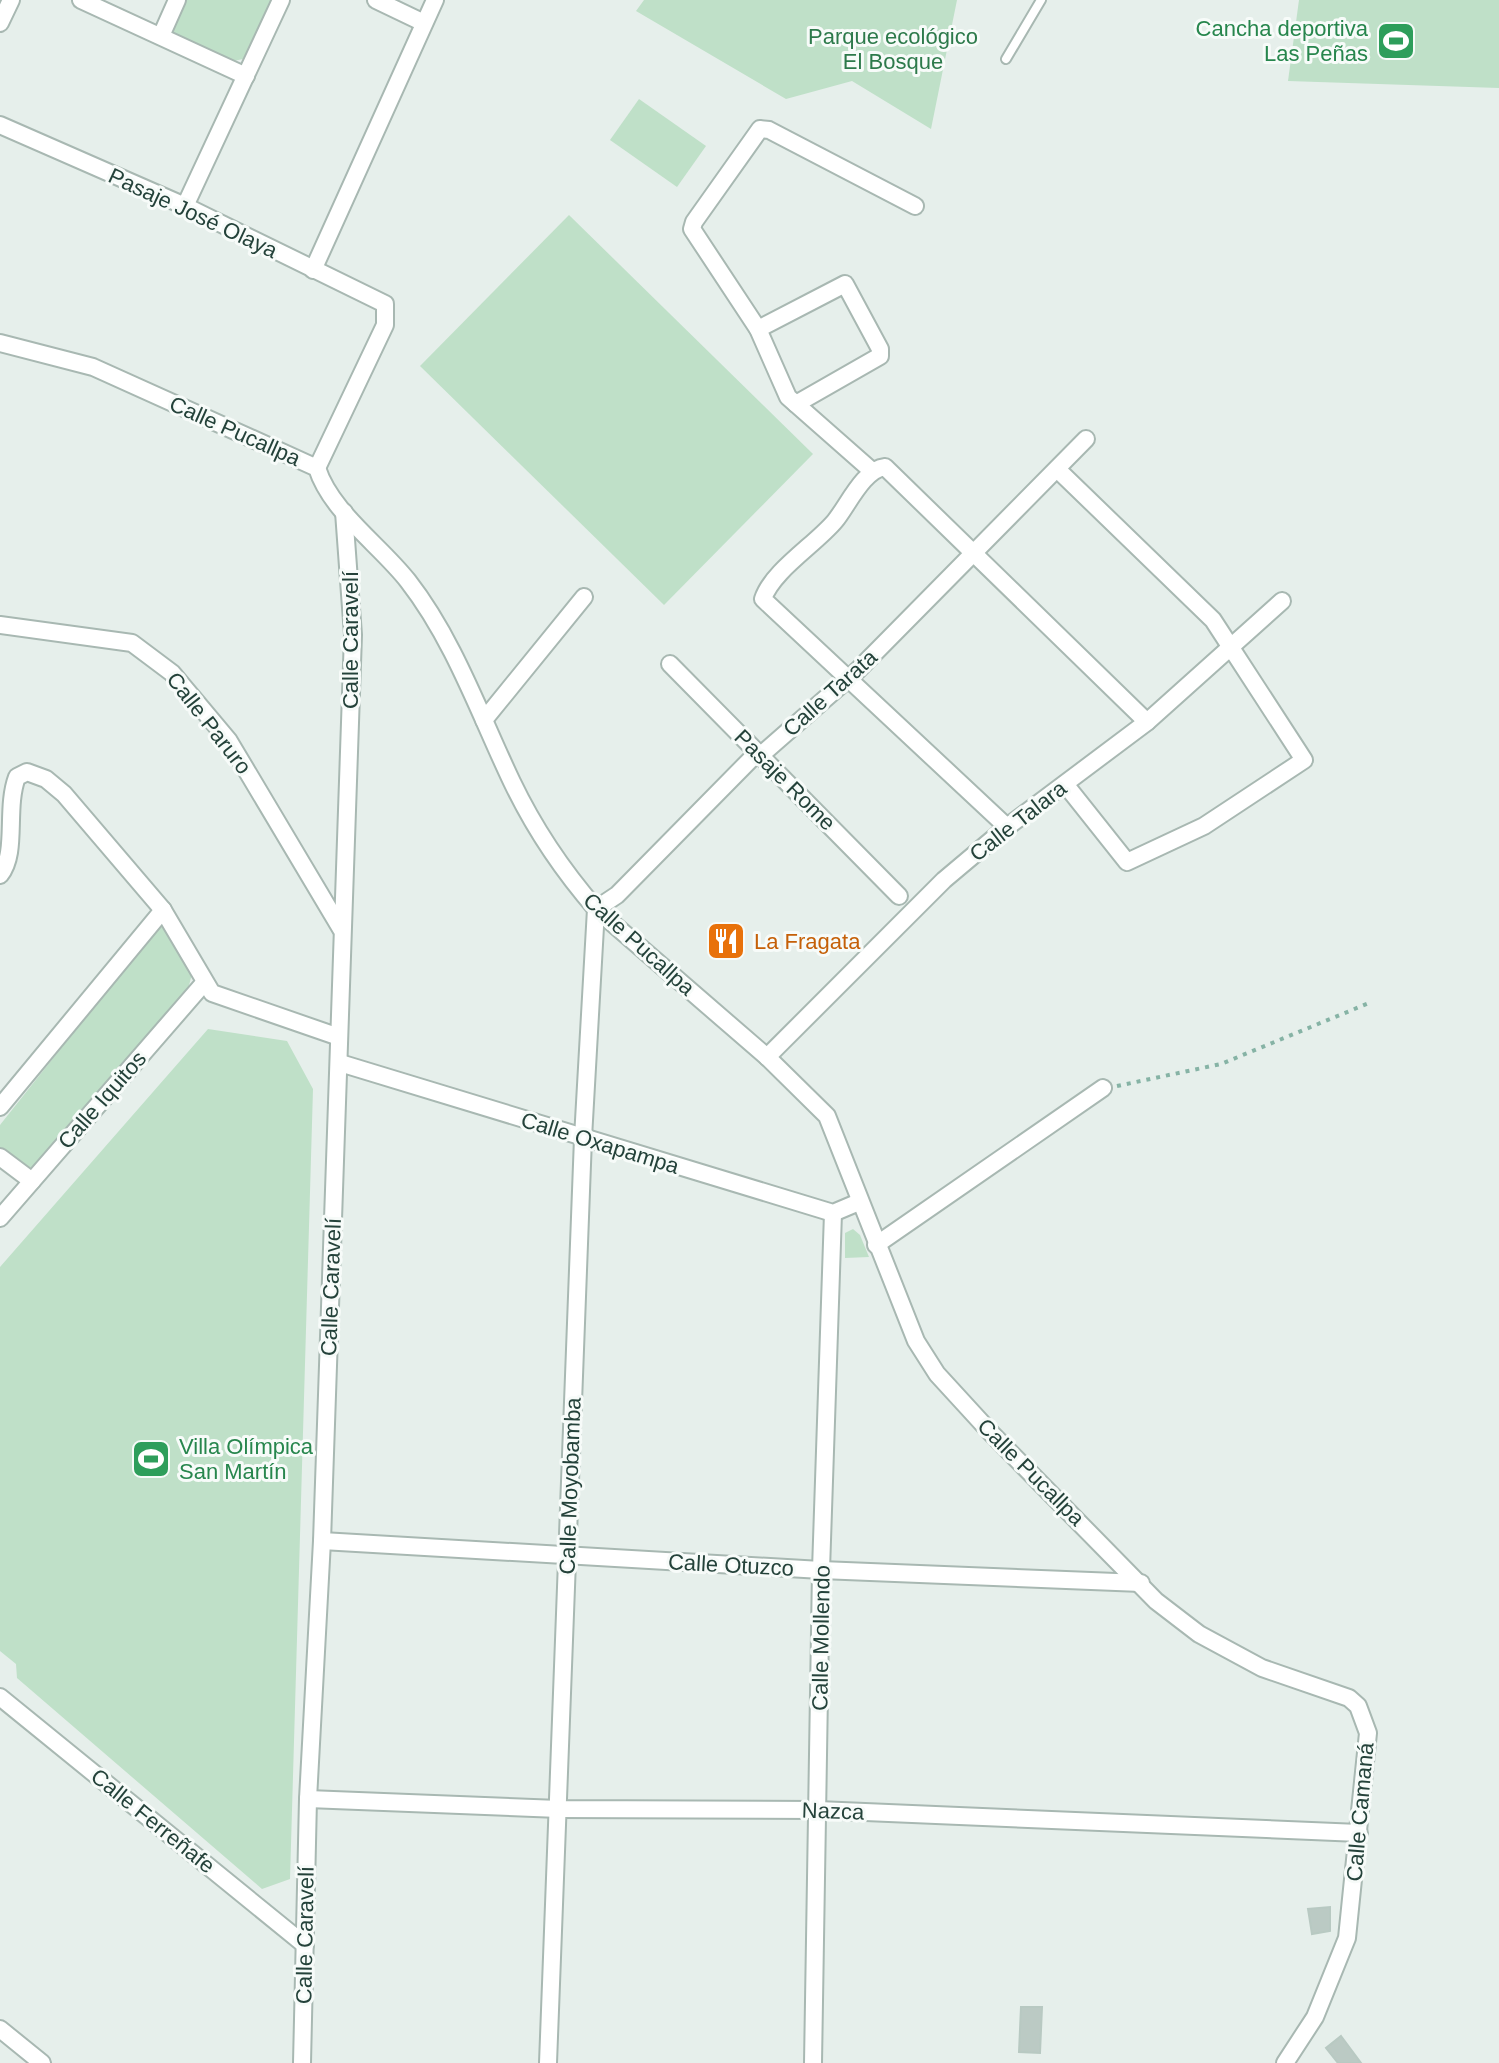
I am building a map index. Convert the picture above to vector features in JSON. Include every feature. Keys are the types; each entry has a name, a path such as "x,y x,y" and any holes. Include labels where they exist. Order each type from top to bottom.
{"street":[{"path":"0,23 11,0"},
{"path":"81,0 246,76"},
{"path":"161,36 177,0"},
{"path":"185,206 281,0"},
{"path":"376,0 424,23"},
{"path":"313,270 435,0"},
{"name":"Pasaje José Olaya","path":"0,125 185,206 385,304 385,325 317,468"},
{"path":"872,471 788,397 758,329 692,229 760,129 769,130 915,206"},
{"path":"758,329 845,284 880,349 880,356 796,404"},
{"name":"Calle Pucallpa","path":"0,343 93,367 317,468 322,484 344,512 387,554 436,621 538,829 596,909 767,1057 827,1116 916,1341 937,1374 992,1434 1141,1583"},
{"name":"Calle Tarata","path":"596,909 617,895 752,758 761,755 849,679 1086,439"},
{"path":"1007,827 763,596 801,552 833,523 872,471 885,467 973,556 1147,722"},
{"path":"1057,469 1191,597 1232,647 1304,760 1204,826 1127,862 1065,784"},
{"name":"Calle Caravelí","path":"302,2063 308,1799 322,1541 353,635 344,512"},
{"path":"484,720 584,597"},
{"name":"Calle Talara","path":"767,1057 944,880 1007,827 1147,722 1282,601"},
{"name":"Calle Paruro","path":"0,625 132,643 172,673 229,741 341,929"},
{"name":"Pasaje Rome","path":"670,664 899,896"},
{"path":"0,875 10,856 11,793 17,777 27,772 46,779 64,794 163,910 212,993 339,1037"},
{"name":"Calle Moyobamba","path":"548,2063 583,1138 596,909"},
{"path":"0,1107 163,910"},
{"name":"Calle Iquitos","path":"0,1218 204,983"},
{"name":"Calle Oxapampa","path":"340,1063 833,1213"},
{"path":"876,1245 1103,1088"},
{"path":"0,1157 32,1181"},
{"path":"833,1213 859,1202"},
{"name":"Calle Mollendo","path":"813,2063 821,1570 833,1213"},
{"name":"Calle Otuzco","path":"322,1541 821,1570 1141,1583"},
{"name":"Calle Camaná","path":"1141,1583 1156,1601 1233,1655 1349,1698 1358,1706 1368,1733 1347,1938 1315,2017 1285,2063"},
{"name":"Calle Ferreñafe","path":"0,1697 305,1945"},
{"name":"Nazca","path":"308,1799 559,1809 818,1810 1359,1833"},
{"path":"0,2029 42,2063"}],"lane":[{"path":"1006,59 1041,0"}],"path":[{"path":"1103,1088 1221,1064 1369,1003"}],"green space":[{"path":"182,0 271,0 243,59 229,62 174,38 170,26"},
{"name":"Parque ecológico El Bosque","path":"644,0 957,0 931,129 852,81 786,99 636,11"},
{"name":"Cancha deportiva Las Peñas","path":"1299,0 1499,0 1499,88 1288,81"},
{"path":"639,99 706,146 677,187 610,140"},
{"path":"569,215 813,454 664,605 420,366"},
{"path":"162,921 192,974 188,989 39,1164 28,1169 0,1148 0,1125"},
{"name":"Villa Olímpica San Martín","path":"208,1029 287,1041 313,1089 290,1879 262,1889 17,1678 16,1664 0,1651 0,1267"},
{"path":"853,1229 860,1235 869,1257 845,1258 845,1233"}],"building":[{"path":"1330,1907 1330,1931 1312,1934 1308,1909"},
{"path":"1021,2007 1042,2007 1040,2053 1019,2052"},
{"path":"1341,2036 1361,2063 1338,2063 1326,2048"}],"place":[{"name":"Cancha deportiva Las Peñas","path":"1396,41"},
{"name":"La Fragata","path":"726,941"},
{"name":"Villa Olímpica San Martín","path":"151,1459"}]}
